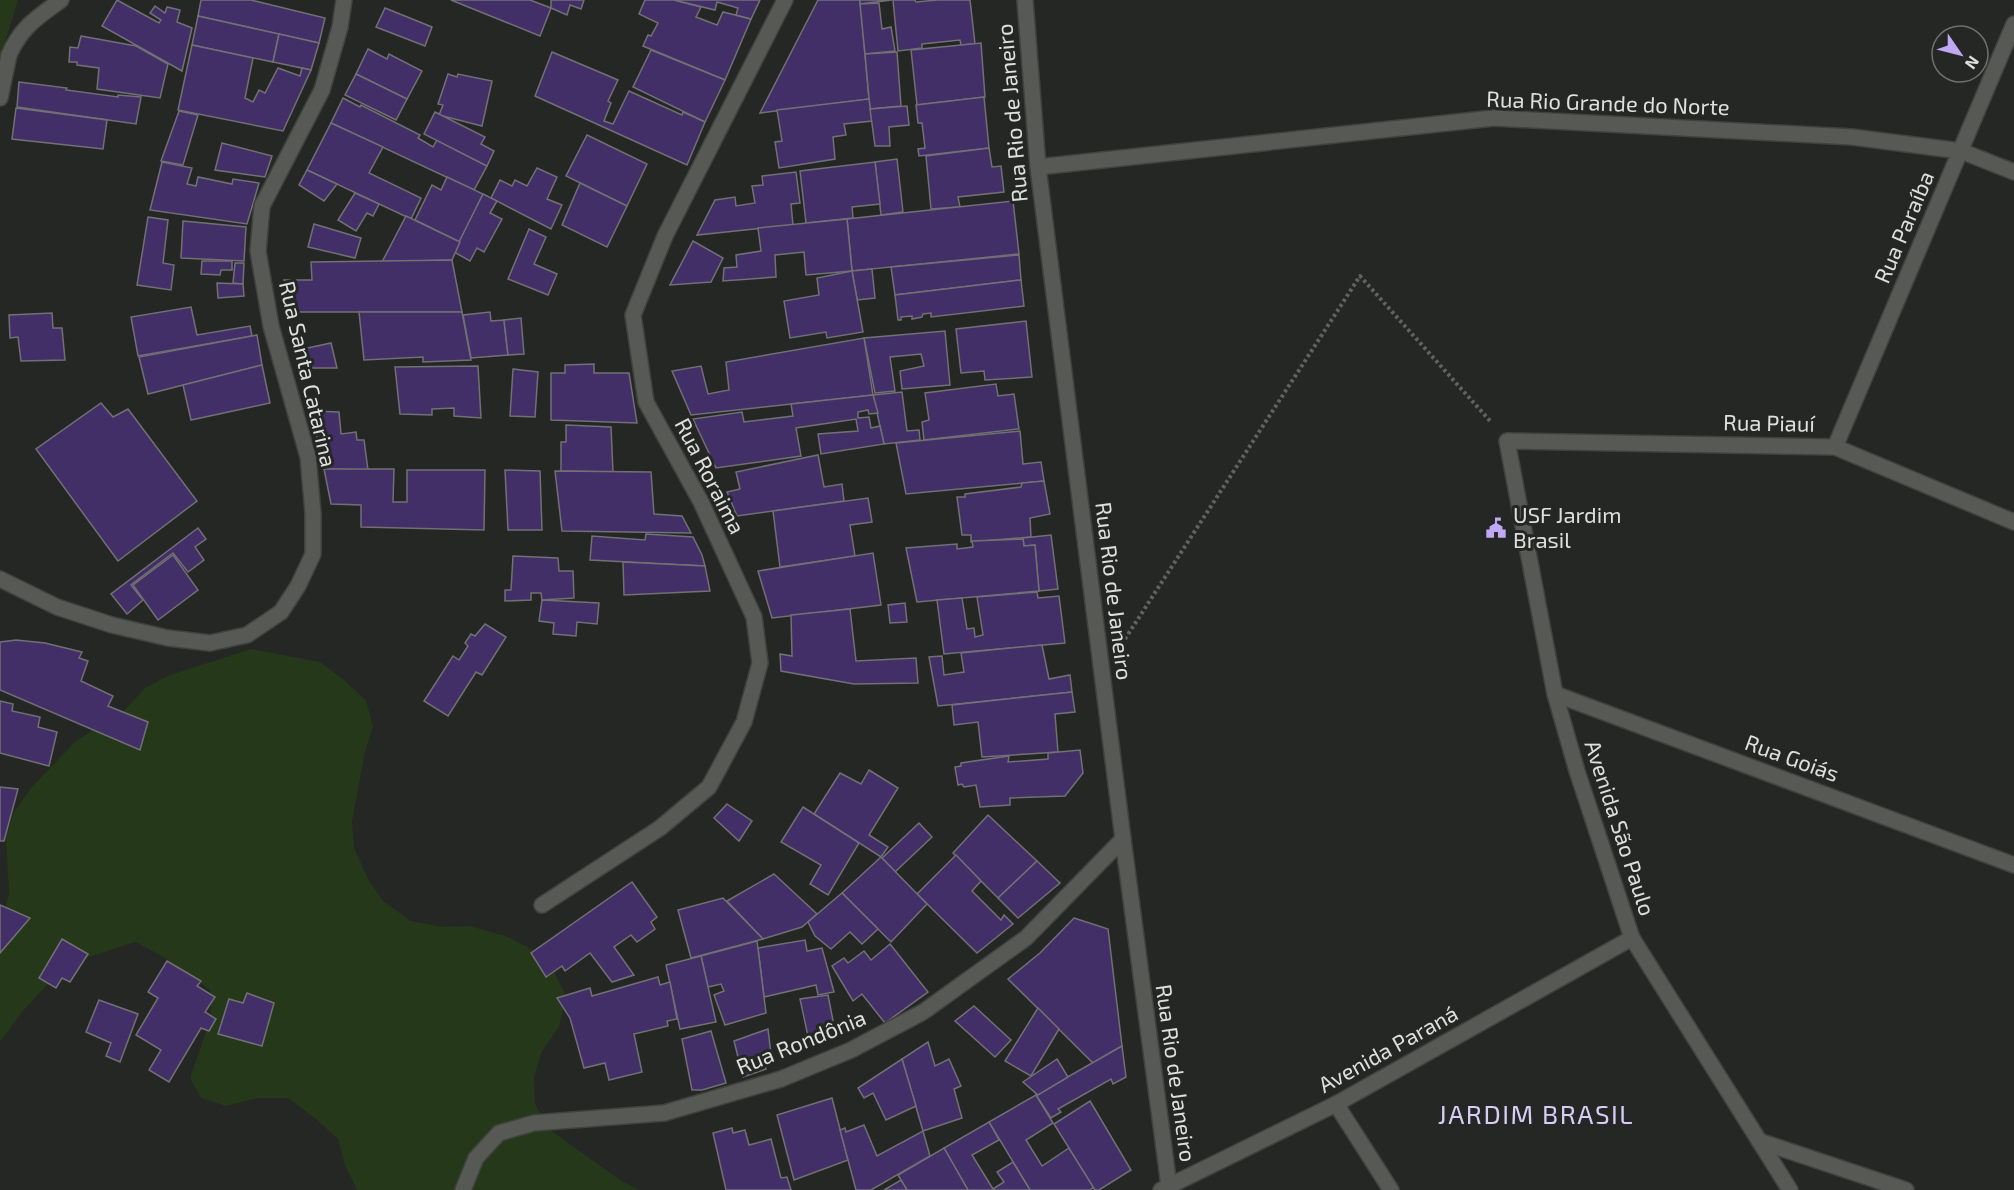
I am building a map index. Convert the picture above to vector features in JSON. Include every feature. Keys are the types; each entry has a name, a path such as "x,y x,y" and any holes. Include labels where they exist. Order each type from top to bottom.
{"street":[{"path":"0,98 9,55 16,39 25,27 61,0"},
{"name":"Rua Santa Catarina","path":"0,579 57,607 112,625 168,638 210,643 247,635 281,612 298,586 313,554 313,513 308,456 271,326 258,251 262,206 322,90 340,27 344,0"},
{"name":"Rua Roraima","path":"542,905 660,828 709,787 744,722 760,663 754,617 701,502 646,402 633,315 665,236 785,0"},
{"name":"Rua Rio de Janeiro","path":"1025,0 1038,167 1165,1188"},
{"name":"Rua Paraíba","path":"1835,447 2014,24"},
{"name":"Rua Rio Grande do Norte","path":"1038,167 1494,118 1852,137 1961,151 2014,172"},
{"name":"Rua Piauí","path":"1507,441 1835,447 2014,522"},
{"name":"Avenida São Paulo","path":"1507,441 1555,694 1577,771 1632,938 1790,1190"},
{"name":"Rua Goiás","path":"1555,694 2014,865"},
{"name":"Rua Rondônia","path":"463,1190 476,1158 499,1134 534,1123 664,1113 781,1079 851,1050 923,1012 1026,938 1123,839"},
{"name":"Avenida Paraná","path":"1165,1188 1336,1104 1632,938"},
{"path":"1336,1104 1391,1190"},
{"path":"1760,1141 1906,1190"}],"path":[{"path":"1102,675 1360,276 1507,441"}],"green space":[{"path":"0,0 18,0 0,60"},
{"path":"251,649 320,662 366,700 373,727 365,752 352,821 354,848 368,879 383,901 411,921 443,927 470,926 505,936 531,949 553,970 566,996 559,1027 542,1051 534,1077 535,1104 549,1129 620,1180 639,1190 357,1190 345,1165 338,1139 288,1098 258,1098 226,1106 201,1098 190,1078 211,1017 210,990 162,956 135,942 80,960 45,987 22,1012 0,1042 0,927 9,893 6,838 14,812 31,788 75,742 122,713 145,688 170,675"}],"building":[{"path":"117,0 159,23 161,20 150,13 155,6 165,13 167,7 180,10 177,22 192,28 182,71 102,26"},
{"path":"201,0 251,0 325,18 319,43 198,16"},
{"path":"451,0 530,0 551,8 540,36"},
{"path":"551,0 584,0 581,9 570,5 567,15 551,8"},
{"path":"645,0 674,0 701,7 696,17 717,25 723,12 751,19 725,80 643,46 648,35 651,36 658,23 639,14"},
{"path":"674,0 760,0 751,19 736,15 738,8 717,2 715,10"},
{"path":"818,0 860,0 869,99 760,113"},
{"path":"860,0 892,0 860,4"},
{"path":"893,0 915,0 916,2 970,0 975,44 961,45 960,40 922,44 922,48 898,51"},
{"path":"879,3 882,29 891,27 895,51 865,54 860,4"},
{"path":"385,8 432,27 425,46 376,27"},
{"path":"198,16 279,34 273,62 192,45"},
{"path":"279,34 319,43 311,70 273,62"},
{"path":"81,36 136,46 168,64 160,98 97,89 99,68 69,62 70,47 78,48"},
{"path":"981,43 985,97 917,105 911,50"},
{"path":"192,45 253,58 245,98 253,102 259,90 265,93 278,68 300,76 302,68 311,70 283,131 178,110"},
{"path":"368,49 387,59 389,54 422,71 407,99 356,74"},
{"path":"651,50 725,80 705,122 633,87"},
{"path":"552,52 618,80 608,101 611,103 604,121 613,124 629,91 682,115 683,112 705,122 687,165 535,96"},
{"path":"897,52 901,106 870,109 865,54"},
{"path":"356,74 407,99 396,120 345,95"},
{"path":"448,74 492,81 482,126 439,115 443,105 438,104"},
{"path":"19,82 118,97 118,95 141,97 136,124 17,107"},
{"path":"984,97 989,148 919,156 918,149 925,148 922,123 918,123 916,105"},
{"path":"343,98 420,135 418,138 433,147 437,140 487,166 474,190 331,123"},
{"path":"869,99 872,121 844,124 846,135 833,137 835,159 779,168 775,142 782,141 777,110"},
{"path":"907,106 909,125 889,127 890,146 875,146 870,109"},
{"path":"16,108 107,120 103,149 12,139"},
{"path":"179,111 198,115 183,165 161,161"},
{"path":"435,112 485,137 481,144 494,151 487,166 424,134"},
{"path":"331,123 383,147 369,173 421,198 411,219 307,170"},
{"path":"587,135 647,164 627,206 566,176"},
{"path":"222,143 272,156 265,177 215,170"},
{"path":"989,148 992,167 1001,166 1004,192 958,197 960,207 931,209 926,156"},
{"path":"897,159 903,212 881,215 875,162"},
{"path":"162,162 192,168 187,184 196,186 198,177 232,184 233,179 259,183 247,224 150,210"},
{"path":"875,162 880,204 852,207 853,218 806,223 800,171"},
{"path":"537,168 557,177 547,199 562,205 551,229 491,198 500,180 512,186 515,180 527,186"},
{"path":"307,170 337,184 324,201 299,185"},
{"path":"796,172 800,203 791,204 793,225 697,235 715,200 735,197 736,206 755,203 752,186 763,185 762,176"},
{"path":"447,177 483,194 460,242 415,220 432,185 441,190"},
{"path":"580,183 627,206 607,247 562,225"},
{"path":"355,193 379,204 373,216 367,213 356,231 338,220"},
{"path":"483,194 497,201 490,213 502,219 484,252 477,248 470,261 454,252"},
{"path":"1013,201 1019,254 852,271 847,219"},
{"path":"406,216 460,242 452,260 382,262"},
{"path":"148,217 168,220 163,263 174,265 171,290 137,285"},
{"path":"847,219 852,271 806,275 804,252 775,255 776,277 723,281 724,268 737,267 736,255 761,251 758,228"},
{"path":"183,221 246,227 244,261 181,258"},
{"path":"314,224 361,238 355,258 308,247"},
{"path":"529,229 546,237 534,264 557,274 548,295 508,279"},
{"path":"693,241 723,258 711,282 670,285"},
{"path":"1019,255 1021,280 895,295 891,267"},
{"path":"452,260 462,312 290,312 284,280 312,280 311,262"},
{"path":"202,261 232,261 232,270 221,270 220,275 201,274"},
{"path":"235,263 244,263 243,284 233,283"},
{"path":"872,269 875,298 857,300 852,271"},
{"path":"852,271 863,332 827,338 826,332 790,338 784,301 819,295 817,278"},
{"path":"1021,280 1024,306 931,317 931,313 912,319 912,316 901,317 901,320 898,320 895,295"},
{"path":"217,283 243,284 244,296 218,298"},
{"path":"191,307 197,335 250,326 252,336 138,356 131,317"},
{"path":"359,312 462,312 471,360 423,362 423,357 364,360"},
{"path":"490,312 491,321 504,320 508,355 471,358 463,315"},
{"path":"52,313 53,328 62,328 65,360 21,361 18,337 10,338 9,315"},
{"path":"521,318 524,354 508,355 504,320"},
{"path":"1026,321 1032,377 985,380 984,371 961,373 956,329"},
{"path":"945,331 950,385 902,389 900,371 924,366 921,354 890,357 895,391 875,393 864,338"},
{"path":"257,335 262,365 148,394 139,357"},
{"path":"864,338 873,395 691,415 672,371 701,366 708,394 729,390 726,362"},
{"path":"331,343 337,368 302,368 298,350"},
{"path":"594,364 594,373 629,373 637,423 551,420 551,373 565,373 565,365"},
{"path":"262,365 270,403 191,420 183,385"},
{"path":"478,366 481,418 454,416 454,408 432,409 432,415 400,414 395,367"},
{"path":"513,369 538,372 535,417 510,416"},
{"path":"996,384 998,396 1014,394 1019,429 924,440 922,422 929,420 925,393"},
{"path":"902,392 907,431 919,430 920,440 884,444 873,395"},
{"path":"873,395 878,413 869,414 868,410 858,412 858,418 869,417 871,428 880,426 884,444 821,454 818,434 858,431 856,419 796,428 801,456 716,468 693,419 742,412 744,422 793,416 791,404"},
{"path":"101,403 113,417 128,409 197,501 118,561 36,449"},
{"path":"311,411 339,412 341,434 356,432 357,440 364,440 368,470 324,469"},
{"path":"566,425 611,427 613,472 561,471 561,442 566,442"},
{"path":"1020,431 1023,464 1041,462 1044,481 906,494 896,443"},
{"path":"818,455 824,487 842,484 844,501 737,516 727,492 740,489 736,472"},
{"path":"324,469 394,469 393,502 407,502 407,470 485,470 484,530 361,527 361,505 331,504"},
{"path":"505,470 540,471 542,530 508,530"},
{"path":"555,471 651,472 654,514 682,516 691,533 562,531"},
{"path":"1044,481 1050,514 1030,518 1031,537 971,542 971,535 962,535 957,497 1021,487 1022,483"},
{"path":"868,498 872,522 850,525 855,556 780,567 773,511"},
{"path":"198,528 206,539 195,547 204,560 188,572 173,553 131,585 143,600 127,614 111,594"},
{"path":"646,534 693,537 705,566 590,560 592,536 645,540"},
{"path":"1051,535 1058,589 1039,591 1035,545 1024,546 1023,538"},
{"path":"1023,539 1024,546 1035,545 1039,591 917,602 906,548 957,544 957,549 973,547 972,541"},
{"path":"873,553 881,605 772,618 758,571"},
{"path":"173,555 198,590 158,620 133,585"},
{"path":"513,556 558,558 559,571 573,571 574,598 542,600 541,593 531,593 531,600 505,601 505,590 511,590"},
{"path":"623,562 705,566 710,591 624,595"},
{"path":"1037,592 1038,598 1059,596 1065,643 944,654 937,600 962,598 967,629 974,628 975,637 983,635 977,597"},
{"path":"542,600 599,603 597,624 577,622 576,636 553,634 554,623 539,621"},
{"path":"905,603 907,622 890,623 888,605"},
{"path":"850,609 856,661 916,658 918,683 854,684 781,671 780,654 792,656 791,615"},
{"path":"485,624 506,637 482,675 476,672 448,716 424,701 453,656 459,660 468,646 465,643 471,634 475,636"},
{"path":"16,640 45,643 82,652 79,658 88,661 81,681 113,696 108,706 148,722 140,750 0,690 0,642"},
{"path":"1042,645 1049,679 1070,675 1072,692 938,706 929,657 942,656 944,675 964,672 961,653"},
{"path":"1072,692 1075,712 1055,714 1058,752 982,757 978,722 954,725 952,705"},
{"path":"0,701 13,704 12,711 40,717 38,727 57,732 49,766 0,753"},
{"path":"1080,750 1083,773 1065,796 1010,798 1010,805 980,807 976,785 964,787 962,784 958,785 955,767 961,766 961,763 1009,756 1008,762 1048,759 1048,753"},
{"path":"869,770 898,788 869,835 888,847 881,857 814,814 840,773 861,784"},
{"path":"0,787 18,789 4,841 0,841"},
{"path":"727,804 752,821 739,841 714,818"},
{"path":"803,807 859,843 828,895 810,884 821,865 781,842"},
{"path":"988,815 1037,861 998,898 953,853"},
{"path":"919,823 932,837 895,872 882,858"},
{"path":"956,855 981,881 972,891 1001,920 1004,915 1013,924 977,953 917,894"},
{"path":"881,857 927,904 891,942 842,893"},
{"path":"1037,861 1060,883 1018,918 998,898"},
{"path":"774,874 817,914 802,927 763,939 727,901"},
{"path":"632,882 657,917 651,922 655,929 637,942 631,935 614,947 634,975 612,982 590,953 565,971 562,966 546,977 531,953"},
{"path":"842,893 878,929 862,944 850,932 831,949 815,936 808,922"},
{"path":"723,898 763,939 691,958 678,910"},
{"path":"0,905 30,918 0,953"},
{"path":"1074,918 1108,929 1122,1046 1093,1063 1008,979 1040,953"},
{"path":"62,939 88,954 70,982 62,978 56,988 39,978"},
{"path":"805,940 807,951 822,948 834,992 818,995 816,985 764,997 758,948"},
{"path":"757,941 766,1013 725,1025 714,995 724,991 721,984 708,987 701,956"},
{"path":"890,944 928,992 885,1023 862,994 853,1001 832,966 844,958 848,963 864,951 871,960"},
{"path":"701,956 716,1022 680,1029 666,965"},
{"path":"167,961 201,981 197,986 215,997 205,1012 216,1019 209,1031 201,1028 169,1082 149,1070 161,1050 136,1035 158,998 148,992"},
{"path":"658,977 660,985 670,982 677,1019 667,1021 668,1026 634,1034 642,1072 609,1080 605,1063 584,1068 570,1018 557,998 590,988 592,996"},
{"path":"247,993 274,1003 262,1046 218,1034 229,999 243,1003"},
{"path":"828,995 836,1036 809,1041 800,999"},
{"path":"99,1000 138,1014 120,1062 106,1056 111,1043 86,1032"},
{"path":"974,1006 1011,1040 995,1057 955,1021"},
{"path":"1038,1008 1059,1029 1031,1076 1005,1061"},
{"path":"768,1029 771,1054 762,1056 766,1069 743,1077 734,1041"},
{"path":"711,1031 726,1083 702,1090 692,1090 682,1039"},
{"path":"928,1042 935,1066 949,1059 961,1086 954,1089 962,1118 923,1131 902,1059"},
{"path":"1122,1046 1126,1077 1113,1084 1111,1079 1058,1109 1061,1112 1051,1118 1036,1095"},
{"path":"902,1059 916,1106 886,1120 873,1093 864,1098 858,1088"},
{"path":"1057,1059 1068,1077 1038,1095 1023,1082"},
{"path":"1036,1095 1053,1123 1026,1140 1042,1166 1069,1148 1094,1187 1090,1190 1030,1190 989,1122"},
{"path":"832,1098 848,1160 794,1180 777,1115"},
{"path":"1090,1101 1131,1170 1099,1190 1095,1190 1054,1124"},
{"path":"989,1122 999,1140 972,1155 993,1189 1004,1182 997,1172 1013,1162 1030,1190 968,1190 944,1148"},
{"path":"864,1125 877,1156 923,1131 930,1156 871,1190 856,1190 840,1130 845,1128 846,1132"},
{"path":"732,1128 733,1133 745,1130 749,1145 771,1139 781,1178 787,1177 791,1190 726,1190 713,1133"},
{"path":"944,1148 968,1190 907,1190 898,1175"},
{"path":"901,1180 907,1190 884,1190"}],"place":[{"name":"USF Jardim Brasil","path":"1496,528"}],"district":[{"name":"JARDIM BRASIL","path":"1536,1115"}]}
